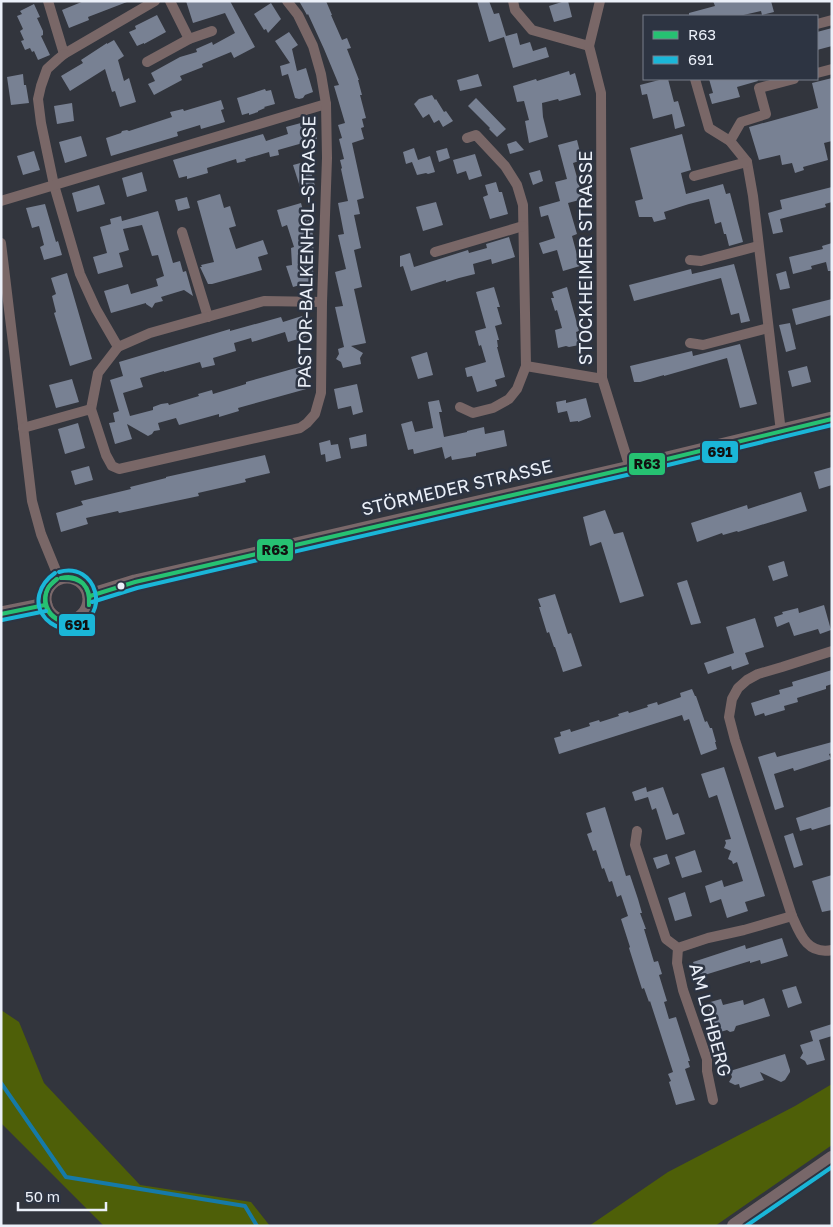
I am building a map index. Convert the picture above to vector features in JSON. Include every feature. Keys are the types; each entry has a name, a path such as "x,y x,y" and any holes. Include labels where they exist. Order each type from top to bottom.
{"main road":[{"name":"STÖRMEDER STRASSE","path":"90,596 144,580 630,468 832,419"},
{"path":"66,576 79,579 88,589 90,596 89,606 84,615 78,620 71,622 58,620 52,616 45,605 47,589 52,582 66,576"},
{"path":"1,614 45,605"},
{"path":"735,1226 832,1159"}],"street":[{"path":"48,1 64,54"},
{"path":"118,347 96,309 80,274 54,185 38,99 47,69 58,59 155,1"},
{"path":"170,1 190,39"},
{"name":"PASTOR-BALKENHOL-STRASSE","path":"92,409 106,455 112,466 119,469 300,428 315,414 322,393 326,104 321,74 313,46 298,15 287,1"},
{"path":"513,1 514,10 532,30 589,46"},
{"name":"STOCKHEIMER STRASSE","path":"600,1 589,46 601,93 602,378 630,468"},
{"path":"818,24 832,20"},
{"path":"147,62 190,39 212,31"},
{"path":"818,73 832,69"},
{"path":"695,80 709,128 730,141 747,162 753,196 781,432"},
{"path":"730,141 741,122 766,114 759,88 790,80"},
{"path":"1,201 326,104"},
{"path":"460,407 473,413 493,408 509,399 517,389 526,366 523,204 517,185 505,166 476,135 467,138"},
{"path":"694,176 747,162"},
{"path":"435,252 523,226"},
{"path":"182,232 208,316"},
{"path":"1,243 32,502 41,534 59,578"},
{"path":"690,260 701,262 758,246"},
{"path":"23,428 92,409 98,374 118,347 150,333 264,301 322,302"},
{"path":"690,343 703,345 768,328"},
{"path":"526,366 602,378"},
{"path":"832,652 758,674 746,680 738,688 732,699 729,717 792,916 801,936 812,949 832,950"},
{"name":"AM LOHBERG","path":"637,831 635,845 666,939 678,948"},
{"name":"AM LOHBERG","path":"678,948 708,938 792,916"},
{"name":"AM LOHBERG","path":"678,948 677,963 683,990 707,1059 707,1071 713,1100"}],"green space":[{"path":"1,1010 19,1022 44,1083 140,1185 251,1202 270,1226 104,1226 1,1123"},
{"path":"832,1084 832,1145 715,1226 589,1226 668,1172 795,1106"}],"building":[{"path":"84,1 127,2 88,17 89,20 69,28 62,10"},
{"path":"186,1 230,1 255,47 234,58 231,52 202,64 203,67 180,76 182,80 154,95 148,84 155,81 151,73 180,57 197,52 196,49 212,42 213,45 235,33 225,13 193,23"},
{"path":"299,1 326,1 342,40 347,38 351,48 347,49 359,80 362,95 360,95 366,118 362,119 364,127 361,128 364,139 352,143 364,198 357,200 360,214 354,215 361,248 354,250 362,287 354,289 366,343 351,346 363,353 360,358 361,364 343,368 341,362 336,359 339,354 338,349 344,347 335,307 343,306 335,272 346,269 338,235 344,234 338,203 348,201 341,169 340,160 344,159 339,139 342,138 338,125 345,123 334,86 339,85 308,14"},
{"path":"477,1 489,1 494,14 499,13 506,36 517,33 520,45 530,42 533,51 546,47 549,57 513,68 504,37 489,42"},
{"path":"568,1 572,17 554,22 549,6"},
{"path":"713,1 771,1 774,12 762,15 761,11 743,15 689,15 689,13 715,6"},
{"path":"271,3 281,19 268,33 254,14"},
{"path":"34,4 40,17 37,18 43,31 41,36 50,55 38,60 34,51 32,52 30,48 25,50 21,41 24,40 20,31 23,29 17,16 22,14 20,11"},
{"path":"157,15 166,32 137,46 129,32 136,29 135,26"},
{"path":"832,28 832,46 818,50 818,32"},
{"path":"289,32 298,45 292,49 297,71 306,68 313,92 299,99 295,98 288,74 282,76 280,66 290,63 275,41"},
{"path":"114,40 124,56 118,60 124,81 129,78 136,102 120,107 115,91 112,92 105,69 70,91 61,76 83,63 81,60"},
{"path":"569,71 570,75 575,73 581,95 542,103 548,137 529,143 525,121 529,120 524,101 517,102 513,86"},
{"path":"23,74 29,103 11,105 7,77"},
{"path":"478,74 482,86 460,91 457,80"},
{"path":"832,78 832,141 824,143 828,160 803,167 804,170 795,173 792,163 782,165 780,155 759,160 749,127 818,108 812,83"},
{"path":"659,80 668,80 674,102 678,101 685,126 675,129 672,114 653,119 647,94 642,95 640,85"},
{"path":"709,80 758,81 737,87 740,97 712,104 709,94 713,93"},
{"path":"265,89 266,91 271,90 275,104 264,107 258,112 249,115 249,113 242,115 237,98"},
{"path":"432,95 453,121 443,127 439,120 434,123 429,114 423,118 414,104 419,99"},
{"path":"476,98 506,129 497,137 468,106"},
{"path":"221,100 224,109 221,110 225,122 201,129 200,125 177,132 178,136 111,156 106,138 122,131 129,131 172,117 170,112 183,109 184,111"},
{"path":"72,103 74,121 57,124 54,106"},
{"path":"312,120 317,139 278,150 279,155 270,157 269,152 237,163 236,159 207,168 208,173 187,179 187,176 179,178 173,160 263,134 266,141 288,134 286,127"},
{"path":"682,134 691,170 681,173 686,194 723,184 726,194 730,193 743,242 729,246 721,222 715,224 709,199 664,212 666,219 654,222 652,217 639,217 635,201 643,199 630,148"},
{"path":"81,136 87,156 65,163 59,142"},
{"path":"577,140 582,160 573,163 583,199 568,203 577,234 572,236 580,266 563,271 557,250 543,254 539,243 555,238 548,215 541,217 539,207 560,201 555,182 567,179 558,145"},
{"path":"516,141 524,150 510,154 507,144"},
{"path":"414,148 418,160 430,156 435,172 417,175 412,162 406,164 403,152"},
{"path":"447,148 450,158 439,162 436,151"},
{"path":"34,151 40,170 23,175 17,156"},
{"path":"475,154 482,176 469,180 466,171 457,174 453,160"},
{"path":"308,161 315,186 301,190 293,165"},
{"path":"540,170 543,181 533,185 529,173"},
{"path":"142,172 147,191 127,197 122,178"},
{"path":"496,182 499,192 502,192 508,214 490,219 483,197 488,195 485,185"},
{"path":"99,185 105,204 77,212 72,193"},
{"path":"832,187 832,202 825,204 826,207 780,219 783,232 773,234 768,213 782,209 780,200"},
{"path":"220,194 224,208 230,206 236,226 229,228 236,249 263,240 268,254 258,257 262,270 208,284 200,267 202,267 201,265 214,262 197,201"},
{"path":"187,197 190,208 178,211 175,200"},
{"path":"436,202 443,225 423,231 416,207"},
{"path":"301,203 306,221 309,220 315,242 312,243 315,253 308,254 314,274 312,274 314,281 293,287 286,266 292,265 291,248 294,247 287,225 282,227 277,210"},
{"path":"45,204 56,242 58,241 62,255 44,260 40,247 44,245 39,226 32,228 26,208"},
{"path":"158,211 173,263 180,261 183,272 186,271 193,296 184,290 161,297 163,301 155,303 152,308 146,303 111,313 104,291 128,284 131,294 158,286 156,279 164,276 158,255 152,256 142,225 123,229 129,250 119,253 123,267 98,274 93,257 107,253 100,227 111,224 110,219 121,216 122,221"},
{"path":"509,237 515,257 492,264 491,259 473,264 475,274 446,282 446,280 411,291 403,266 400,267 400,256 410,253 414,267 468,250 469,253 487,248 486,244"},
{"path":"832,243 832,271 828,271 826,262 811,266 812,269 793,274 789,257 823,249 822,246"},
{"path":"734,264 750,321 741,323 739,313 731,315 721,278 634,301 629,285 691,269 692,274"},
{"path":"786,271 790,288 780,290 776,274"},
{"path":"67,273 92,359 70,366 54,313 56,312 52,296 56,294 51,278"},
{"path":"494,287 500,307 497,307 502,324 495,326 499,340 497,340 497,347 505,377 495,380 497,386 477,392 472,376 467,377 465,368 486,362 475,331 486,328 476,292"},
{"path":"567,287 579,331 576,332 579,345 558,348 555,330 562,328 557,310 555,311 551,298 554,298 552,292"},
{"path":"832,299 832,315 796,325 792,309"},
{"path":"302,316 308,336 288,342 285,332 252,342 251,338 234,343 236,351 213,358 215,365 202,368 200,362 140,378 143,387 123,393 130,416 153,410 153,407 161,404 168,403 169,405 212,390 213,394 246,384 246,382 303,366 310,388 238,408 239,411 219,417 219,414 179,425 176,418 158,423 160,430 154,431 148,436 127,424 132,439 115,444 109,423 115,422 113,413 119,411 110,380 123,376 119,362 230,329 230,331 281,317 283,322"},
{"path":"790,323 796,349 786,352 779,325"},
{"path":"740,344 757,404 740,408 727,358 664,376 634,382 630,366 692,351 693,356"},
{"path":"427,352 433,375 418,379 411,357"},
{"path":"807,366 811,382 792,387 788,371"},
{"path":"72,379 79,402 56,408 49,385"},
{"path":"357,384 363,412 353,415 351,406 338,409 334,389"},
{"path":"586,398 591,417 578,422 570,422 567,411 558,413 556,402 566,400 566,403"},
{"path":"439,400 442,412 439,412 444,437 484,427 485,434 504,430 507,446 476,453 476,456 452,460 451,456 445,459 442,447 414,454 413,449 408,450 401,424 412,421 415,432 433,428 428,402"},
{"path":"78,423 85,448 65,454 58,429"},
{"path":"366,434 367,446 351,449 349,438"},
{"path":"330,440 331,445 338,444 341,458 326,462 325,454 321,455 319,443"},
{"path":"265,455 270,473 245,479 246,482 198,493 199,496 86,518 88,524 61,532 56,513 83,505 81,501 131,489 130,487 166,477"},
{"path":"89,466 93,480 75,485 71,471"},
{"path":"832,467 832,485 819,489 814,472"},
{"path":"801,492 807,511 738,532 723,535 722,533 697,542 691,523 747,505 748,509"},
{"path":"605,510 614,534 623,532 644,596 620,603 601,542 590,546 583,517"},
{"path":"784,561 788,576 773,581 768,566"},
{"path":"687,580 701,623 691,625 677,583"},
{"path":"555,594 568,634 571,633 582,666 563,672 549,632 547,633 538,599"},
{"path":"824,605 831,630 820,634 818,629 794,636 789,622 777,627 774,617 783,614 782,612 798,608 799,613"},
{"path":"755,618 764,647 745,653 749,664 732,670 731,666 708,674 704,663 734,653 726,627"},
{"path":"832,670 832,684 826,686 826,689 797,698 798,702 784,706 785,710 765,716 764,713 755,716 751,703 780,694 779,690 793,686 792,682"},
{"path":"692,689 705,722 707,721 710,728 712,728 717,749 701,755 689,719 684,721 682,715 559,754 554,738 561,736 560,732 570,729 571,732 590,726 589,723 599,720 600,722 619,716 618,714 628,711 629,713 648,707 647,705 657,702 658,705 681,697 680,693"},
{"path":"832,742 832,753 829,754 831,759 794,771 793,768 774,774 784,807 775,810 758,757 775,752 777,757"},
{"path":"724,767 765,896 745,902 748,911 727,918 721,899 710,903 705,886 722,880 724,887 743,881 737,862 733,864 728,859 731,851 724,848 725,840 731,839 717,795 709,798 701,774"},
{"path":"646,787 647,792 663,787 673,815 678,813 685,834 666,840 656,808 652,810 648,797 635,801 632,792"},
{"path":"832,806 832,824 812,830 811,828 800,831 796,818"},
{"path":"605,807 626,876 630,875 638,899 642,913 640,913 646,929 644,929 654,962 658,961 662,974 659,975 667,1001 664,1002 669,1019 676,1017 690,1061 688,1061 690,1067 685,1069 695,1100 676,1105 668,1074 673,1072 650,1001 644,988 642,989 621,919 628,916 621,895 617,897 612,881 609,882 604,868 602,869 596,850 593,851 587,834 592,832 586,813"},
{"path":"793,833 803,865 794,868 784,836"},
{"path":"695,850 702,872 682,878 675,857"},
{"path":"667,854 670,864 657,869 653,858"},
{"path":"832,875 832,910 822,912 812,881"},
{"path":"685,892 692,916 675,921 668,898"},
{"path":"782,938 788,956 761,964 760,960 750,963 750,961 698,977 693,962 745,945 746,949"},
{"path":"796,986 802,1003 788,1008 782,990"},
{"path":"764,998 770,1016 736,1026 734,1031 730,1032 727,1030 717,1033 707,1003 721,999 723,1005 743,1000 744,1005"},
{"path":"832,1024 832,1036 819,1040 825,1060 807,1065 800,1058 803,1053 800,1045 813,1041 810,1031"},
{"path":"785,1054 790,1072 785,1080 781,1082 760,1072 764,1080 740,1088 739,1084 735,1085 729,1082 732,1077 730,1071"}],"waterway":[{"path":"1,1083 66,1177 245,1206 257,1226"}],"transit line":[{"name":"R63","path":"90,596 135,582 630,468 832,419"},
{"name":"691","path":"92,602 137,588 631,474 832,425"},
{"name":"691","path":"55,573 41,588 38,601 39,607 46,619 52,624 63,628 74,627 86,621 93,613 96,602 95,592 90,582 83,575 72,571 59,572"},
{"name":"R63","path":"61,578 73,578 83,583 88,593 89,605"},
{"name":"R63","path":"61,578 74,579 83,584 88,592 89,605"},
{"name":"R63","path":"57,579 46,593 47,607 56,618 68,622"},
{"name":"R63","path":"57,579 47,591 46,605 53,617 68,622"},
{"name":"R63","path":"1,614 45,605"},
{"name":"691","path":"2,620 46,611"},
{"name":"691","path":"746,1226 832,1167"}]}
